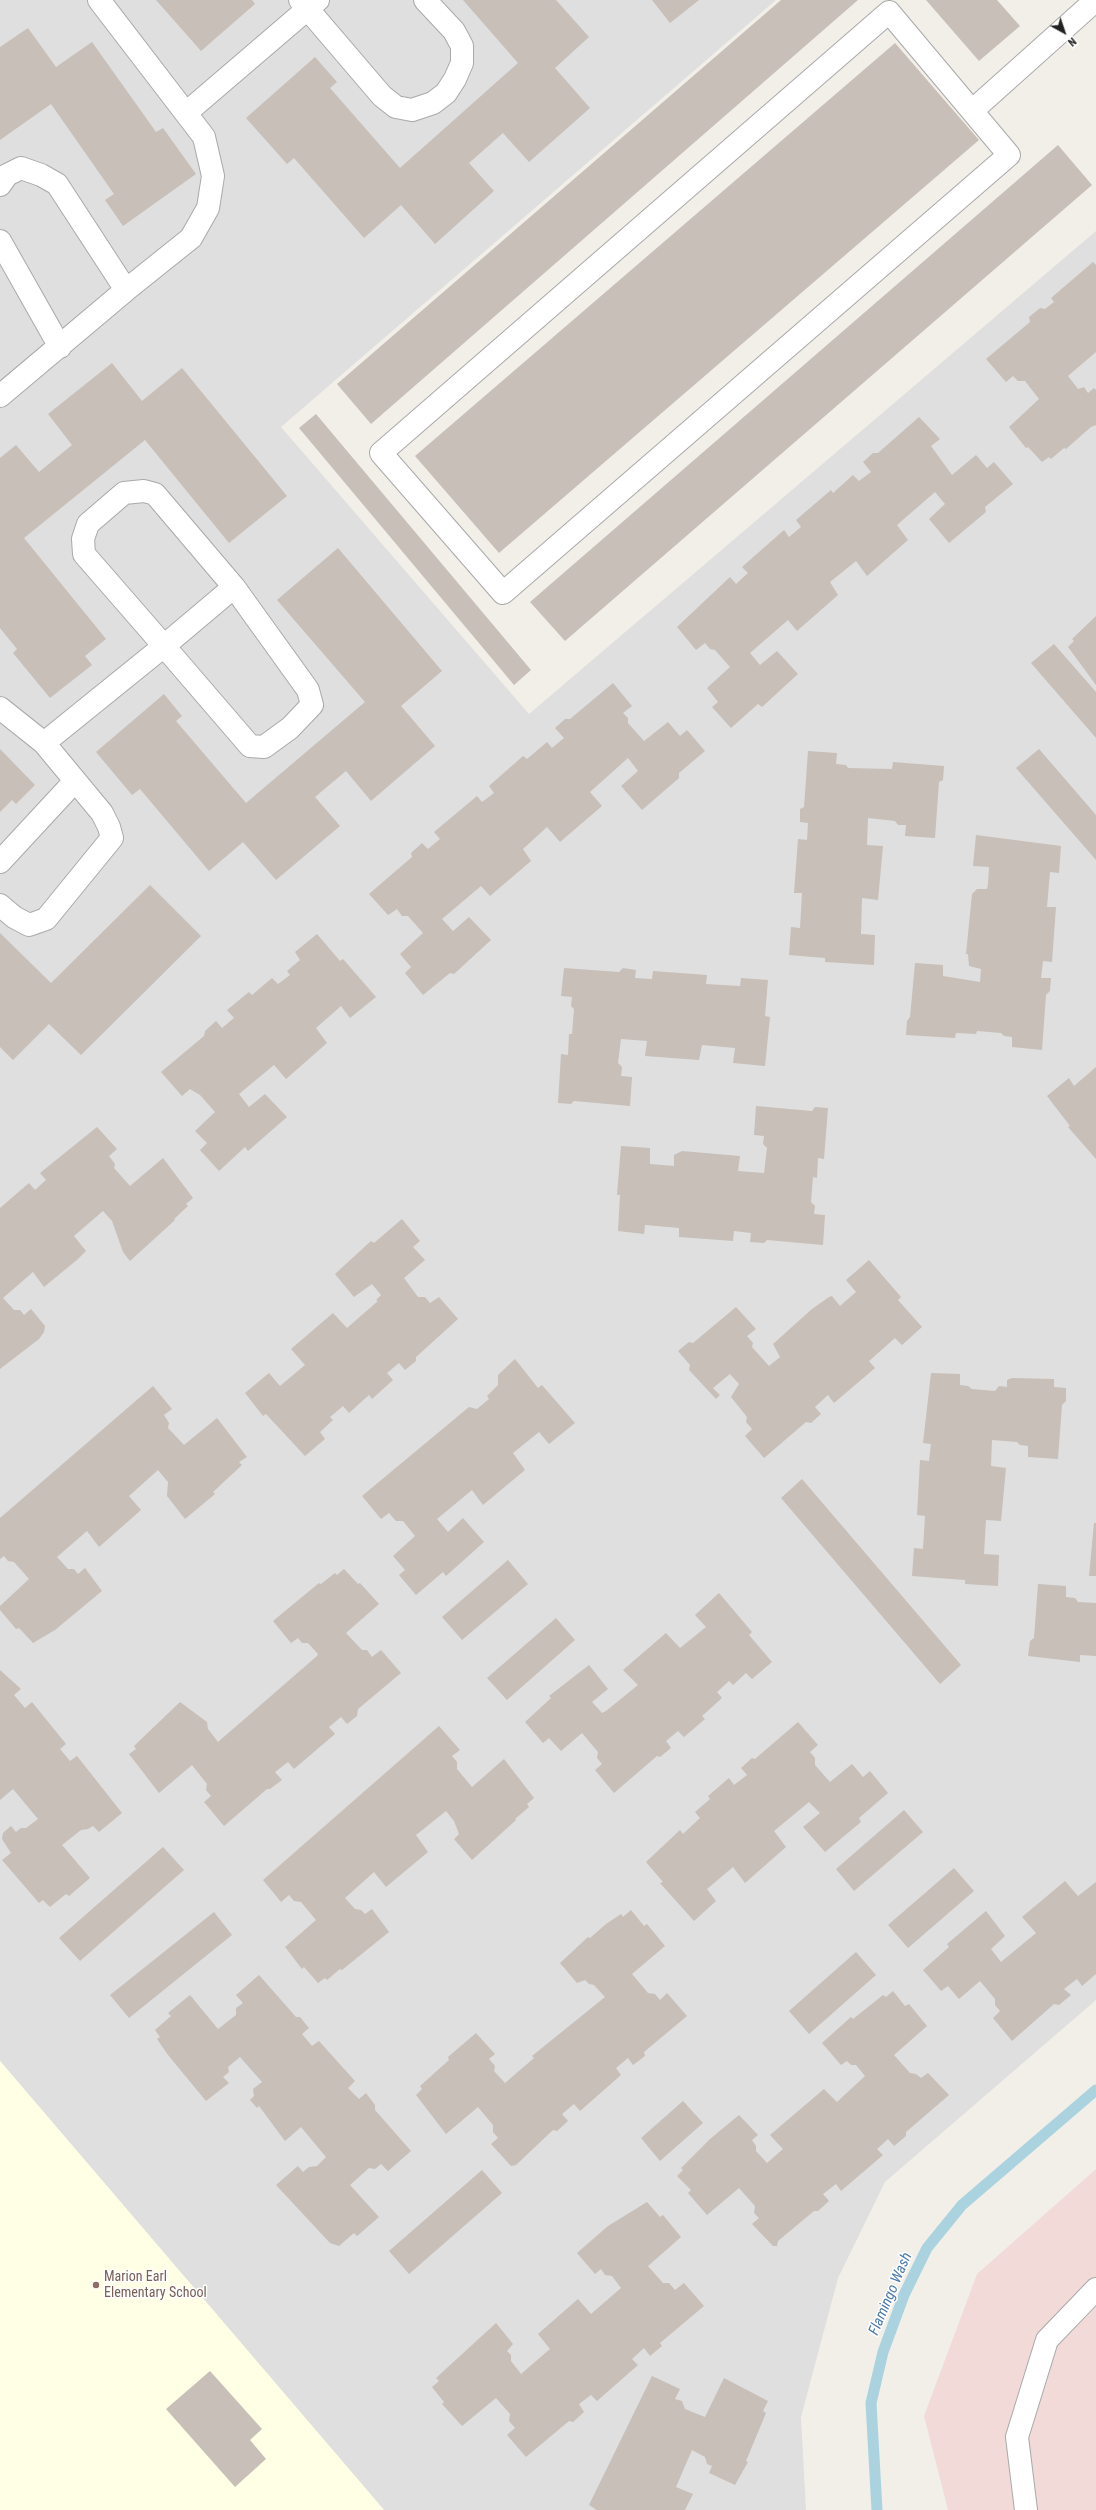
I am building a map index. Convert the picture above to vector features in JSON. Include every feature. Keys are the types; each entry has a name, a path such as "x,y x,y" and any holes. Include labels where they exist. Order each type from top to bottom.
{"lane":[{"path":"0,396 126,290 191,238 208,208 213,176 204,137 98,0"},
{"path":"186,113 308,3 382,96 396,107 412,110 433,103 446,92 455,79 462,63 462,46 454,31 425,0"},
{"path":"973,110 1096,0"},
{"path":"889,12 973,110 1009,155 503,593 381,454 889,12"},
{"path":"0,185 7,175 21,168 41,175 57,184 126,290"},
{"path":"0,241 60,347"},
{"path":"144,491 155,494 234,587 308,690 312,706 290,728 264,747 250,746 164,646 84,554 83,539 88,524 108,505 124,493 144,491"},
{"path":"44,743 234,587"},
{"path":"0,708 44,743 102,813 109,827 112,838 46,918 29,925 14,917 0,905"},
{"path":"0,862 75,781"},
{"path":"1026,2510 1017,2437 1047,2340 1096,2289"}],"shaded area":[{"path":"0,0 776,0 281,427 529,714 1096,231 1096,2000 885,2182 838,2278 801,2417 806,2510 384,2510 0,2061"},
{"name":"Marion Earl Elementary School","path":"0,2061 384,2510 0,2510"},
{"path":"1096,2169 1096,2510 948,2510 924,2416 977,2274"}],"building":[{"path":"156,0 252,0 255,4 201,51"},
{"path":"463,0 556,0 589,37 555,68 590,108 529,162 503,133 469,163 494,191 435,244 401,205 364,238 294,158 287,164 246,118 315,57 337,82 330,88 400,168 518,63"},
{"path":"652,0 699,0 670,23"},
{"path":"781,0 858,0 371,424 337,384"},
{"path":"926,0 997,0 1020,26 979,61"},
{"path":"28,28 56,67 92,42 156,132 163,128 196,174 123,226 105,200 114,194 51,104 0,140 0,47"},
{"path":"895,43 979,140 499,553 415,456"},
{"path":"1058,145 1092,185 565,641 530,602"},
{"path":"1093,262 1096,265 1096,352 1068,376 1078,389 1084,387 1088,393 1094,388 1096,390 1096,425 1091,427 1066,449 1064,448 1051,459 1049,457 1042,462 1028,447 1026,448 1009,427 1039,399 1025,381 1018,381 1013,376 1006,382 986,359 1030,322 1029,317 1040,308 1045,309 1054,302 1051,298"},
{"path":"112,363 142,401 182,368 287,496 229,543 145,440 24,538 106,639 85,656 92,665 50,698 13,653 17,649 0,628 0,458 16,445 39,472 72,445 48,414"},
{"path":"316,414 531,670 514,685 299,428"},
{"path":"919,417 940,439 931,446 952,475 976,455 987,468 994,462 1013,484 985,507 986,512 949,543 929,519 945,504 935,492 897,525 908,540 867,576 856,561 830,582 838,595 797,631 788,620 750,653 760,665 777,651 798,674 762,707 758,704 731,728 712,707 718,702 707,688 730,667 715,650 710,649 705,643 696,650 677,627 730,577 736,584 748,573 742,567 784,530 789,537 801,527 796,520 831,490 833,493 853,475 859,481 871,472 863,462 873,453 878,453"},
{"path":"338,548 442,671 401,706 435,746 371,801 346,771 315,797 340,826 276,880 243,842 209,871 140,789 132,795 96,752 164,694 182,716 176,721 246,803 365,702 277,600"},
{"path":"1096,616 1096,685 1068,647 1074,641 1072,639"},
{"path":"1054,644 1096,692 1096,738 1031,663"},
{"path":"613,683 632,706 623,713 628,718 628,723 644,741 668,722 680,736 687,730 705,751 679,773 679,778 642,810 621,786 638,771 628,758 590,792 602,806 560,842 547,827 523,849 531,861 490,896 481,886 442,919 453,931 469,917 491,940 454,974 450,973 423,995 405,973 411,967 400,954 423,933 408,916 402,916 397,909 388,915 369,894 412,857 411,853 422,843 428,849 440,839 434,832 477,796 482,802 494,793 489,786 523,756 527,759 547,742 552,748 564,738 555,728 565,719 570,719"},
{"path":"0,749 35,785 16,804 12,800 0,812"},
{"path":"1039,749 1096,815 1096,860 1016,768"},
{"path":"808,751 837,753 836,764 846,765 848,768 892,769 893,762 944,766 943,780 939,782 935,838 905,836 906,825 898,825 895,821 868,818 867,845 883,846 878,900 862,898 861,934 875,935 874,965 825,962 825,958 789,955 791,927 800,928 802,893 794,893 798,839 807,840 808,823 800,822 800,809 804,807"},
{"path":"976,835 1061,846 1059,873 1050,872 1047,907 1056,907 1052,962 1043,961 1041,978 1051,978 1050,991 1046,995 1042,1050 1012,1047 1012,1037 1004,1036 1001,1033 977,1031 976,1034 956,1033 955,1038 906,1035 907,1021 910,1017 915,963 943,965 943,976 980,982 981,969 969,966 968,954 966,954 972,894 977,889 987,889 988,884 989,867 973,866"},
{"path":"150,885 201,936 81,1055 49,1024 13,1060 0,1047 0,933 51,983"},
{"path":"317,934 340,961 343,959 376,997 350,1018 341,1006 316,1028 327,1043 286,1079 274,1065 239,1094 249,1107 265,1094 287,1117 248,1151 245,1147 219,1171 200,1150 207,1143 195,1131 215,1112 200,1095 190,1089 182,1096 161,1072 204,1036 205,1031 216,1021 222,1028 234,1018 227,1010 249,992 252,995 272,978 278,984 290,975 287,971 300,960 295,952"},
{"path":"564,968 619,972 623,968 636,970 635,978 652,979 653,971 707,975 706,984 740,986 741,978 768,980 765,1016 770,1017 765,1066 733,1063 735,1048 702,1045 699,1060 645,1056 647,1041 621,1039 618,1063 622,1067 621,1076 632,1077 630,1106 574,1101 571,1104 558,1103 561,1054 568,1055 569,1034 572,1034 574,1009 571,1006 572,997 561,996"},
{"path":"1096,1067 1096,1159 1068,1127 1070,1126 1047,1096 1069,1078 1074,1086"},
{"path":"756,1106 812,1111 815,1107 828,1108 824,1159 818,1158 817,1178 813,1177 811,1202 815,1206 814,1214 825,1215 823,1245 767,1240 764,1243 750,1242 751,1233 734,1231 733,1241 679,1237 679,1228 645,1225 644,1234 618,1231 620,1195 617,1195 621,1146 650,1148 650,1164 674,1166 674,1155 682,1151 740,1156 738,1171 764,1173 767,1148 763,1144 764,1136 754,1135"},
{"path":"97,1127 117,1149 109,1156 115,1164 114,1168 130,1186 163,1158 193,1198 186,1204 188,1206 174,1219 175,1220 130,1261 123,1252 112,1221 103,1211 74,1236 86,1251 78,1259 44,1287 33,1272 3,1298 14,1310 20,1310 24,1315 31,1309 45,1326 44,1332 39,1339 0,1369 0,1208 29,1183 35,1190 46,1180 40,1173"},
{"path":"402,1219 420,1241 413,1247 425,1260 404,1278 418,1297 425,1297 430,1303 439,1297 458,1319 416,1357 416,1361 405,1370 399,1363 387,1373 393,1380 372,1399 369,1395 349,1413 343,1406 330,1417 333,1420 320,1432 325,1439 305,1456 266,1414 263,1416 245,1393 269,1373 280,1386 305,1365 291,1349 333,1313 347,1328 378,1301 376,1300 381,1295 372,1284 354,1297 335,1274 371,1241 374,1243"},
{"path":"869,1260 901,1297 898,1300 922,1327 902,1345 895,1338 869,1361 875,1368 834,1403 828,1395 815,1407 821,1414 811,1423 806,1422 764,1458 745,1436 752,1429 746,1422 747,1417 731,1397 739,1384 730,1374 713,1388 720,1395 716,1399 689,1370 690,1365 678,1351 689,1342 693,1343 736,1307 756,1329 747,1336 753,1343 752,1347 769,1366 780,1357 773,1344 812,1309 832,1296 840,1306 856,1292 846,1280"},
{"path":"515,1359 538,1388 542,1385 575,1423 549,1444 539,1432 513,1453 525,1470 483,1505 472,1490 437,1519 448,1532 463,1518 484,1542 446,1576 443,1572 416,1595 399,1575 405,1570 393,1556 415,1536 403,1521 396,1521 389,1513 381,1519 362,1496 469,1407 477,1409 489,1399 487,1396 498,1385 498,1375"},
{"path":"931,1373 960,1374 960,1385 968,1386 972,1389 995,1391 999,1386 1007,1387 1007,1380 1012,1378 1054,1379 1054,1387 1066,1388 1066,1401 1062,1405 1058,1459 1028,1457 1028,1446 1020,1445 1017,1442 992,1440 991,1466 1006,1468 1001,1521 986,1520 984,1554 999,1555 998,1586 965,1584 965,1580 912,1576 914,1548 923,1549 925,1516 917,1515 920,1460 929,1461 931,1444 923,1443"},
{"path":"153,1386 172,1409 164,1415 169,1423 168,1428 184,1445 217,1418 247,1457 239,1462 242,1465 213,1492 215,1494 185,1519 167,1496 168,1482 158,1470 129,1496 141,1510 99,1547 87,1531 57,1557 68,1569 74,1569 78,1574 85,1568 102,1591 55,1630 33,1643 19,1628 16,1629 0,1610 0,1606 29,1579 14,1562 8,1561 4,1556 0,1559 0,1518"},
{"path":"802,1479 961,1665 940,1684 781,1498"},
{"path":"1094,1523 1096,1523 1096,1576 1089,1576"},
{"path":"508,1560 528,1584 462,1640 442,1617"},
{"path":"344,1569 358,1584 360,1583 379,1604 346,1633 362,1650 367,1650 372,1657 381,1650 401,1673 358,1709 357,1716 347,1724 341,1717 329,1727 335,1734 294,1769 288,1762 275,1772 282,1780 270,1789 267,1789 224,1826 204,1802 211,1796 206,1790 207,1784 192,1765 159,1793 129,1754 136,1749 134,1746 180,1702 207,1722 208,1729 218,1742 317,1656 318,1654 308,1643 302,1643 298,1638 291,1643 273,1621 319,1583 321,1584 335,1573 337,1575"},
{"path":"1038,1584 1066,1586 1066,1597 1075,1598 1078,1602 1096,1603 1096,1656 1080,1655 1080,1662 1028,1656 1030,1641 1034,1638"},
{"path":"719,1593 752,1632 749,1635 772,1662 752,1679 746,1673 733,1685 729,1681 717,1692 722,1698 702,1716 705,1719 684,1737 678,1731 666,1741 671,1748 660,1757 657,1756 614,1793 595,1770 602,1764 597,1758 598,1752 582,1733 561,1751 549,1738 543,1743 525,1722 551,1698 549,1696 589,1665 608,1689 592,1702 602,1713 606,1711 638,1685 623,1670 666,1633 680,1648 706,1627 695,1615"},
{"path":"556,1618 575,1640 507,1700 487,1678"},
{"path":"0,1670 21,1689 14,1695 25,1708 32,1702 66,1744 60,1749 70,1761 77,1756 122,1813 99,1832 93,1826 88,1829 81,1830 62,1845 90,1878 69,1896 66,1894 50,1907 43,1900 39,1903 2,1860 11,1853 2,1839 3,1833 11,1826 16,1832 21,1828 26,1828 38,1819 13,1789 0,1800"},
{"path":"798,1722 818,1745 810,1752 815,1758 815,1765 830,1782 852,1764 863,1777 870,1771 888,1793 859,1818 861,1822 825,1852 803,1827 820,1813 809,1802 774,1831 786,1847 745,1883 733,1867 707,1889 716,1901 694,1921 660,1883 663,1882 646,1862 680,1830 683,1834 700,1818 695,1812 710,1799 708,1796 729,1778 734,1785 747,1775 741,1768 752,1758 755,1759"},
{"path":"439,1726 460,1750 452,1756 457,1762 457,1769 472,1787 504,1759 534,1798 527,1804 529,1807 515,1819 516,1820 472,1860 454,1839 459,1834 454,1821 446,1811 416,1835 428,1852 386,1887 374,1872 345,1898 355,1909 361,1910 365,1914 372,1909 389,1932 342,1970 340,1969 327,1980 325,1978 318,1983 304,1967 302,1969 285,1947 316,1920 301,1902 294,1901 289,1895 281,1902 263,1880"},
{"path":"904,1810 923,1832 854,1891 836,1869"},
{"path":"163,1847 184,1870 80,1961 59,1938"},
{"path":"954,1868 974,1891 908,1948 888,1925"},
{"path":"1065,1881 1078,1896 1096,1882 1096,1974 1082,1986 1077,1979 1064,1989 1071,1995 1059,2005 1054,2004 1012,2041 993,2018 1000,2011 995,2005 995,1999 980,1981 959,1999 948,1986 941,1991 923,1970 949,1947 947,1944 986,1911 1005,1936 991,1949 1001,1962 1036,1933 1022,1917"},
{"path":"631,1910 644,1926 647,1924 665,1946 632,1974 648,1993 655,1994 660,2000 667,1993 687,2016 644,2052 645,2056 633,2065 628,2058 616,2068 621,2075 580,2111 574,2104 562,2114 568,2121 557,2131 553,2130 516,2165 511,2166 491,2144 498,2138 493,2132 493,2125 478,2107 446,2134 416,2095 422,2089 420,2086 449,2060 448,2057 476,2033 495,2054 489,2059 495,2066 494,2071 505,2083 534,2058 532,2056 605,1997 594,1985 589,1984 585,1980 577,1983 560,1963 588,1937 590,1938 606,1924 621,1914 623,1917"},
{"path":"214,1912 232,1935 129,2018 110,1995"},
{"path":"856,1952 876,1975 809,2034 789,2011"},
{"path":"259,1975 296,2017 300,2017 309,2028 302,2034 312,2046 319,2041 355,2081 348,2088 359,2099 366,2093 375,2105 375,2110 411,2151 388,2171 381,2164 375,2169 369,2168 350,2185 379,2217 357,2236 354,2233 339,2246 330,2243 276,2185 298,2166 303,2172 309,2167 317,2166 326,2157 301,2127 285,2141 259,2106 257,2108 250,2100 254,2096 253,2089 262,2082 240,2057 228,2067 229,2072 223,2077 229,2083 206,2101 168,2055 157,2039 160,2037 155,2030 171,2016 168,2013 190,1995 218,2029 236,2015 236,2008 243,2003 236,1995"},
{"path":"893,1991 905,2006 909,2004 927,2026 894,2055 910,2073 916,2074 921,2078 928,2073 949,2095 906,2132 906,2136 894,2146 888,2139 877,2149 883,2155 841,2191 836,2184 823,2194 829,2201 818,2211 814,2211 778,2241 777,2246 773,2246 752,2224 759,2218 754,2213 755,2206 739,2188 707,2215 688,2193 691,2190 677,2176 683,2170 681,2168 710,2139 739,2115 758,2135 752,2140 756,2146 756,2151 767,2163 783,2149 770,2135 824,2089 837,2102 865,2076 856,2065 851,2065 847,2061 841,2065 822,2043 851,2017 853,2019 883,1995 886,1997"},
{"path":"683,2101 703,2123 660,2161 641,2138"},
{"path":"482,2170 502,2193 409,2274 389,2251"},
{"path":"647,2202 660,2217 663,2215 681,2237 648,2266 663,2283 669,2283 675,2290 684,2283 704,2306 660,2343 662,2346 650,2356 644,2348 632,2359 638,2365 597,2401 591,2395 579,2404 584,2412 573,2422 569,2421 526,2457 507,2435 515,2428 509,2421 510,2414 496,2398 462,2426 442,2404 444,2402 432,2387 439,2381 436,2378 496,2323 513,2344 507,2351 511,2355 511,2361 521,2374 550,2349 538,2334 578,2299 591,2314 621,2288 612,2276 605,2275 601,2269 595,2274 577,2253 608,2226"},
{"path":"210,2371 262,2429 250,2440 266,2459 235,2487 166,2409"},
{"path":"652,2376 680,2389 675,2399 682,2401 685,2409 705,2417 724,2378 768,2401 763,2411 766,2413 746,2461 748,2462 735,2485 709,2473 712,2466 707,2464 705,2457 692,2450 676,2487 693,2494 685,2510 597,2510 589,2505"}],"waterway":[{"name":"Flamingo Wash","path":"877,2510 871,2403 883,2352 904,2295 927,2248 962,2205 1096,2090"}],"place":[{"name":"Marion Earl Elementary School","path":"96,2285"}]}
